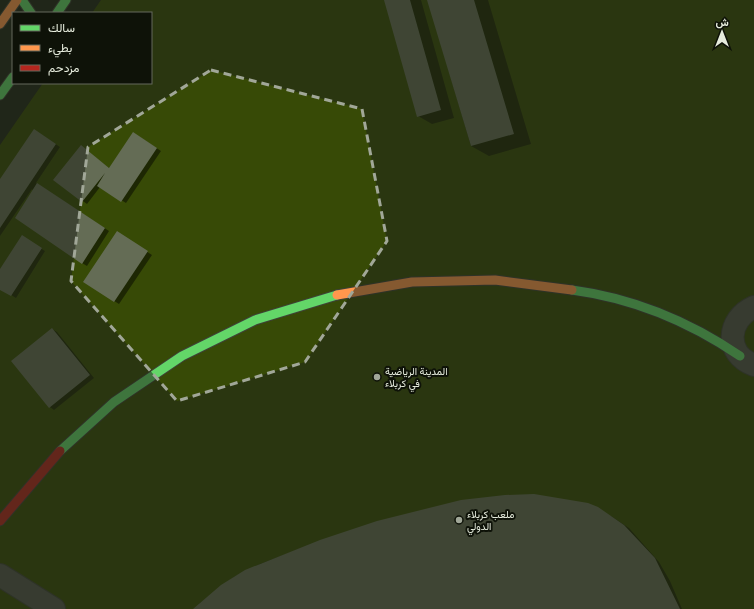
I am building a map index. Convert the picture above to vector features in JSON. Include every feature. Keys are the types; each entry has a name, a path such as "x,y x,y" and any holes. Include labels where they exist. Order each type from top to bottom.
{"street":[{"path":"1,29 17,0"},
{"path":"22,0 30,12"},
{"path":"58,12 66,0"},
{"path":"0,95 12,78"},
{"path":"0,521 28,484 59,450 93,418 129,390 180,356 228,331 271,314 315,300 360,290 406,283 452,280 498,280 544,285 589,293 634,305 708,331 718,329 748,309"},
{"path":"747,360 735,348 732,339 748,309"},
{"path":"699,329 747,360"},
{"path":"0,575 54,609"}],"highlighted area":[{"path":"211,70 362,109 387,241 305,362 177,401 71,281 88,147"}],"green space":[{"name":"المدينة الرياضية في كربلاء","path":"101,0 754,0 754,609 0,609 0,145 42,84 152,84 152,12 93,12"}],"building":[{"path":"384,0 410,0 441,110 417,117"},
{"path":"427,0 474,0 514,134 471,146"},
{"path":"34,129 56,144 0,228 0,179"},
{"path":"133,132 157,148 121,202 97,186 105,173 82,202 53,180 81,145 109,168"},
{"path":"37,183 105,228 82,264 15,218"},
{"path":"117,231 148,251 114,302 83,282"},
{"path":"22,235 42,248 11,296 0,290 0,269"},
{"path":"52,328 90,375 49,408 11,361"},
{"path":"534,494 588,503 598,507 624,525 655,558 680,609 193,609 221,585 245,570 320,540 377,521 461,500 505,495"}],"traffic: fast":[{"path":"22,0 30,12"},
{"path":"58,12 66,0"},
{"path":"0,95 12,78"},
{"path":"572,290 617,299 660,313 701,332 740,356"},
{"path":"60,451 114,402 182,356 255,320 337,295"}],"traffic: slow":[{"path":"0,24 17,0"},
{"path":"337,295 412,282 495,280 572,290"}],"traffic: jam":[{"path":"0,521 60,451"}],"place":[{"name":"المدينة الرياضية في كربلاء","path":"377,377"},
{"name":"ملعب كربلاء الدولي","path":"459,520"}]}
